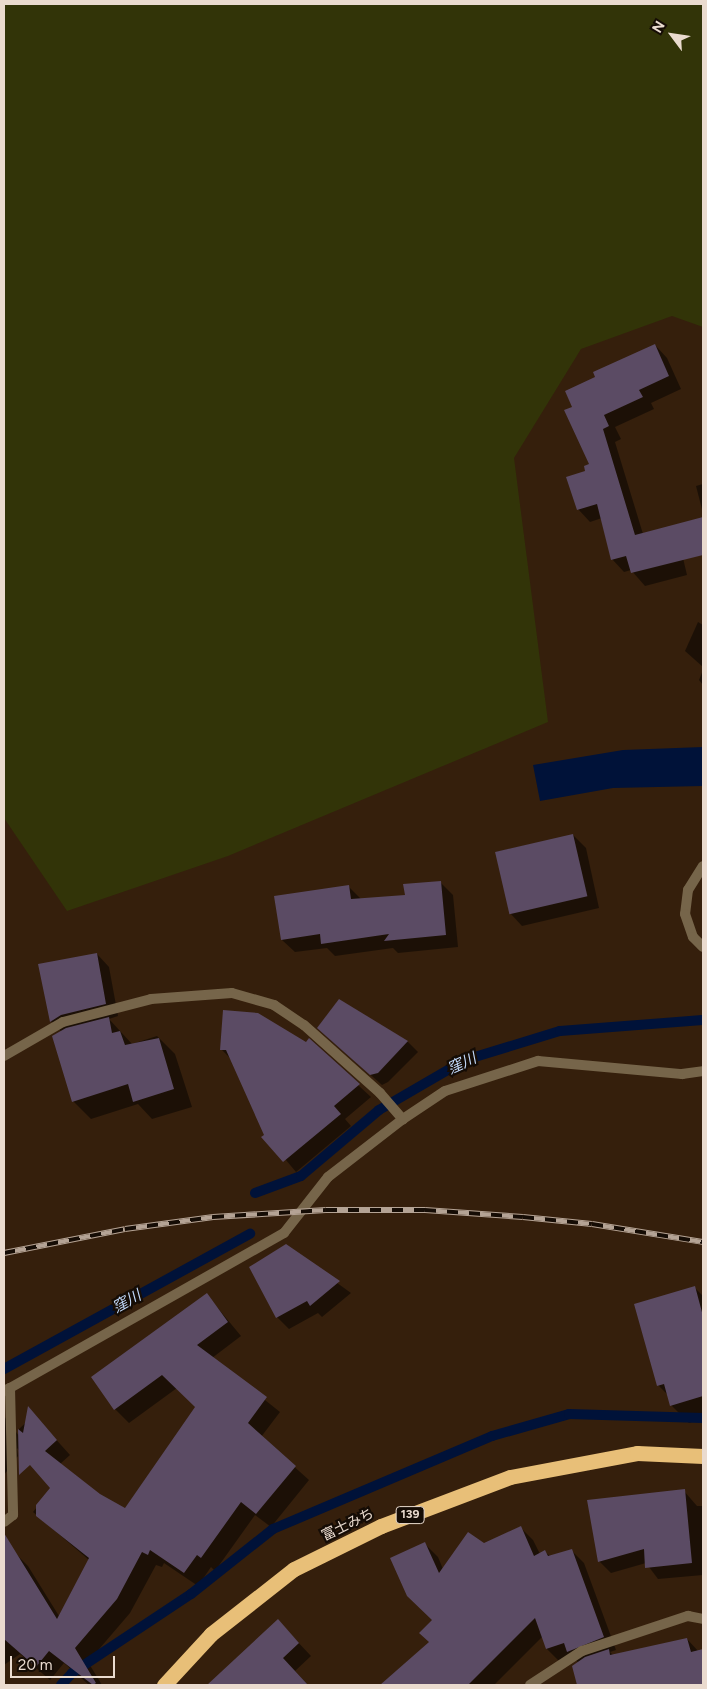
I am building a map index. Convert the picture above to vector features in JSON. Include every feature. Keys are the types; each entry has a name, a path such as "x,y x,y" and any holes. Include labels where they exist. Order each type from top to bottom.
{"highway":[{"name":"富士みち","path":"164,1685 211,1634 294,1569 381,1526 510,1477 637,1453 703,1456"}],"street":[{"path":"703,866 688,890 685,914 693,937 703,947"},
{"path":"4,1056 63,1022 151,999 232,993 274,1005 304,1025 380,1093 400,1115"},
{"path":"4,1522 13,1515 7,1390 284,1233 328,1177 400,1115 445,1091 538,1061 682,1074 703,1071"},
{"path":"530,1685 582,1652 688,1616 703,1619"}],"shaded area":[{"path":"4,4 703,4 703,327 672,316 581,349 514,458 548,722 228,856 67,911 4,818"}],"water":[{"path":"703,747 703,786 613,788 540,801 533,765 623,750"}],"building":[{"path":"655,344 669,376 639,390 643,397 604,415 609,426 603,429 635,535 703,517 703,555 631,573 626,556 611,560 597,504 577,510 566,477 585,471 584,466 589,464 564,410 572,407 565,391 595,377 593,372"},
{"path":"573,834 587,896 509,914 495,852"},
{"path":"441,881 446,935 384,941 389,934 321,944 320,934 281,940 274,896 349,885 351,899 405,895 403,884"},
{"path":"97,953 106,1004 61,1015 50,1022 38,964"},
{"path":"339,999 408,1041 378,1073 370,1075 317,1028"},
{"path":"223,1010 258,1013 306,1042 309,1038 360,1084 334,1106 341,1114 283,1162 261,1137 264,1135 226,1050 220,1050"},
{"path":"109,1017 112,1033 120,1031 125,1045 159,1038 174,1089 133,1102 128,1084 72,1102 52,1036 66,1028"},
{"path":"286,1244 340,1281 310,1306 307,1301 276,1318 249,1267"},
{"path":"695,1286 703,1316 703,1396 670,1406 664,1384 657,1386 634,1304"},
{"path":"207,1293 228,1322 197,1345 267,1397 248,1423 296,1466 256,1514 241,1502 201,1558 197,1555 184,1573 150,1550 148,1555 142,1552 117,1599 75,1648 96,1683 93,1685 49,1651 36,1667 4,1639 4,1533 57,1619 89,1558 36,1516 36,1505 50,1488 30,1465 19,1475 18,1429 23,1433 28,1406 57,1440 45,1451 100,1494 125,1508 195,1407 162,1375 114,1410 91,1377"},
{"path":"685,1489 692,1563 645,1568 644,1549 598,1562 587,1500"},
{"path":"521,1526 534,1556 545,1550 548,1556 572,1549 604,1637 567,1652 564,1643 546,1649 535,1618 468,1685 380,1685 429,1642 419,1633 432,1620 407,1596 390,1558 425,1542 439,1573 468,1532 484,1543"},
{"path":"278,1619 299,1643 283,1658 308,1685 207,1685"},
{"path":"687,1638 691,1652 703,1649 703,1685 577,1685 572,1666 585,1657 609,1649 610,1655"}],"waterway":[{"name":"窪川","path":"255,1193 301,1176 379,1110 465,1060 560,1031 703,1020"},
{"name":"窪川","path":"4,1369 250,1234"},
{"path":"61,1685 72,1673 191,1594 273,1529 492,1436 569,1414 703,1418"}],"railway":[{"path":"4,1253 125,1229 213,1217 326,1210 425,1210 523,1217 592,1224 703,1242"}]}
